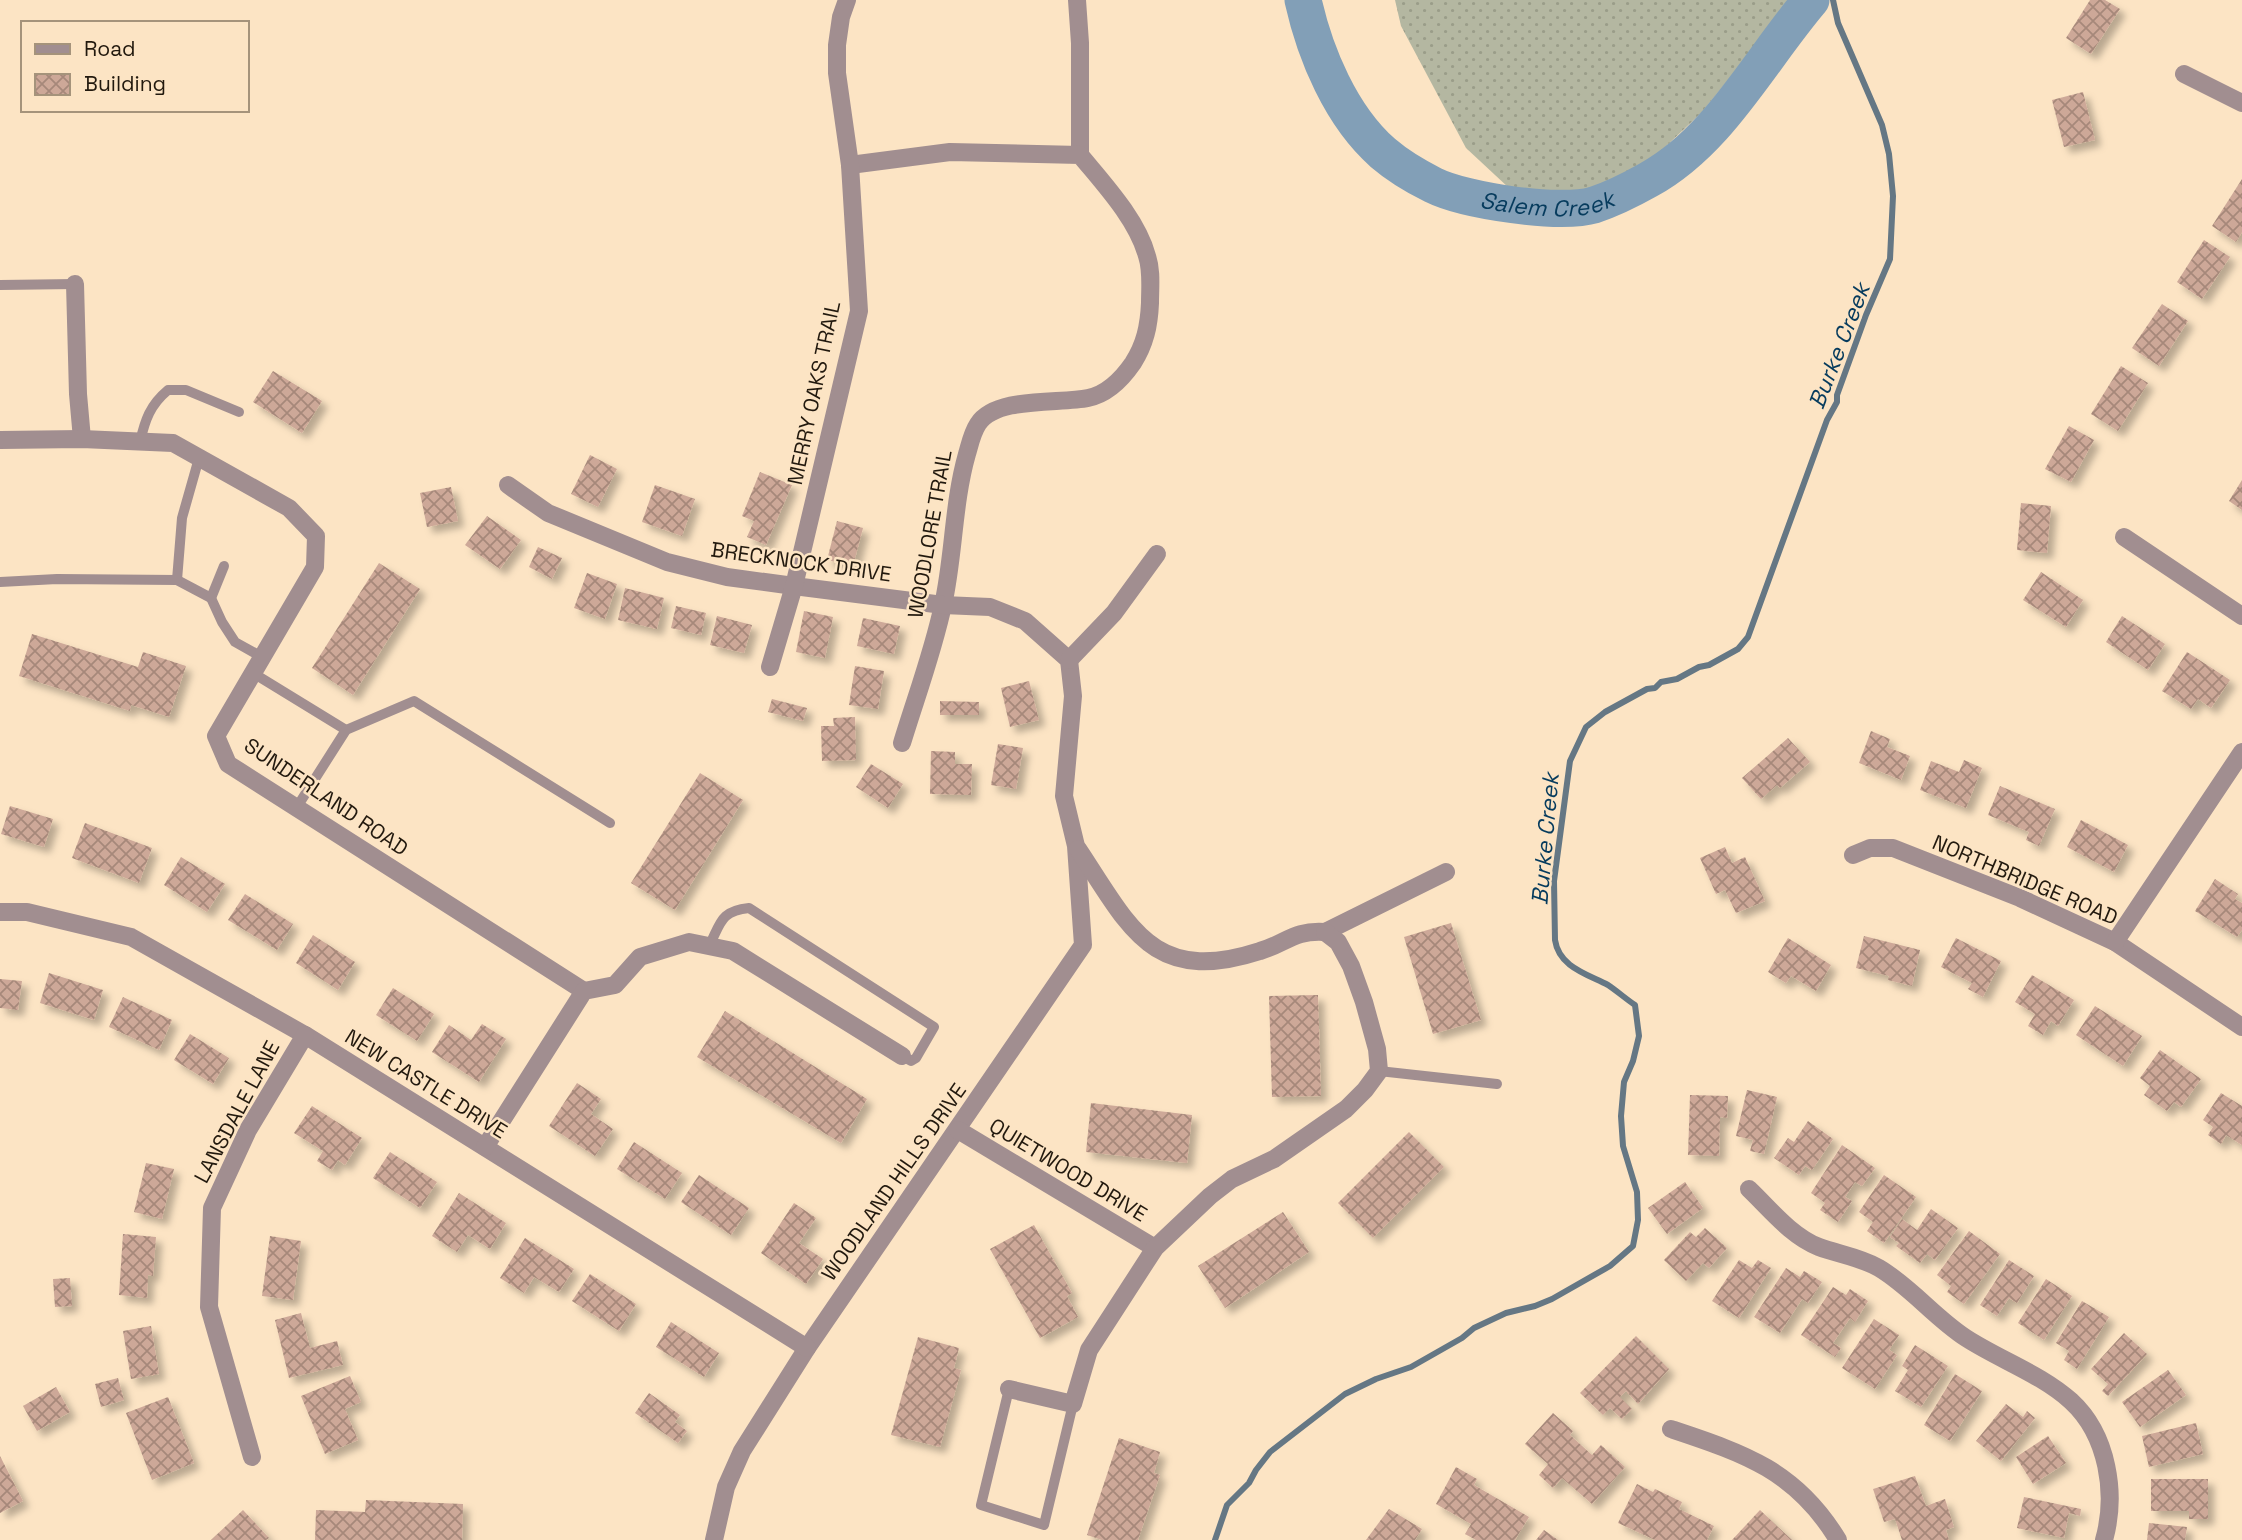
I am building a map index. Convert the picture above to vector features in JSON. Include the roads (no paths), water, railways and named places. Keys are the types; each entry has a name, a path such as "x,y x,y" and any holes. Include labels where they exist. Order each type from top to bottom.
{"street":[{"name":"MERRY OAKS TRAIL","path":"770,667 794,586 859,311 850,165 837,73 837,46 841,17 847,0"},
{"path":"850,165 950,152 1080,155 1080,43 1077,0"},
{"path":"2184,74 2242,103"},
{"name":"WOODLORE TRAIL","path":"902,743 943,605 962,472 979,422 994,412 1032,401 1080,399 1107,392 1126,372 1142,348 1148,330 1150,274 1144,247 1115,198 1080,155"},
{"path":"75,284 82,439"},
{"name":"SUNDERLAND ROAD","path":"0,440 82,439 173,443 289,508 316,536 315,567 216,736 228,764 584,991"},
{"name":"BRECKNOCK DRIVE","path":"508,485 548,513 667,562 727,577 943,605 990,607 1025,621 1069,660"},
{"path":"2124,537 2242,616"},
{"path":"1009,1389 1073,1404 1089,1350 1156,1248 1210,1196 1232,1179 1274,1159 1346,1110 1379,1072 1377,1049 1351,966 1338,942 1325,932 1306,930 1264,950 1218,962 1181,960 1163,954 1147,944 1123,916 1076,846 1064,796 1073,696 1069,660 1114,613 1157,554"},
{"path":"2115,942 2242,752"},
{"name":"WOODLAND HILLS DRIVE","path":"714,1540 726,1487 742,1451 807,1348 1083,945 1076,846"},
{"name":"NORTHBRIDGE ROAD","path":"1853,855 1870,848 1893,848 2020,898 2115,942 2242,1027"},
{"path":"1325,932 1446,872"},
{"name":"NEW CASTLE DRIVE","path":"0,912 27,912 131,937 305,1035 807,1348"},
{"path":"485,1147 584,991 615,985 640,957 690,942 733,951 902,1056"},
{"name":"LANSDALE LANE","path":"253,1457 209,1307 212,1208 248,1130 305,1035"},
{"name":"QUIETWOOD DRIVE","path":"958,1130 1156,1248"},
{"path":"1749,1189 1801,1237 1816,1246 1878,1268 1966,1338 2040,1379 2071,1401 2094,1430 2104,1457 2110,1503 2104,1540"},
{"path":"1671,1429 1755,1460 1779,1474 1808,1498 1838,1540"}],"lane":[{"path":"0,285 75,284"},
{"path":"140,442 146,416 155,401 168,390 186,390 239,412"},
{"path":"177,580 182,518 199,458"},
{"path":"211,598 224,566"},
{"path":"0,582 57,579 177,580 211,598 235,642 258,665 346,730"},
{"path":"297,807 346,730 414,701 610,823"},
{"path":"709,946 725,915 737,909 748,908 934,1027 916,1058 911,1061 902,1056"},
{"path":"1379,1072 1496,1084"},
{"path":"1009,1389 981,1505 1044,1525 1073,1404"}],"waterway":[{"name":"Salem Creek","path":"1303,0 1315,41 1342,103 1354,121 1383,153 1420,178 1448,191 1513,205 1559,208 1579,208 1601,203 1673,164 1717,122 1811,0"},
{"name":"Burke Creek","path":"1215,1540 1227,1505 1249,1483 1270,1452 1345,1394 1376,1379 1411,1367 1462,1338 1474,1328 1506,1313 1552,1299 1610,1266 1633,1246 1638,1220 1637,1192 1623,1146 1621,1116 1624,1082 1639,1036 1635,1005 1608,985 1568,963 1562,957 1555,940 1554,881 1570,761 1586,727 1605,712 1647,689 1655,688 1661,682 1677,679 1699,667 1709,665 1738,649 1748,637 1827,420 1837,402 1837,395 1866,315 1890,259 1893,196 1889,154 1882,125 1838,23 1833,0"}]}
